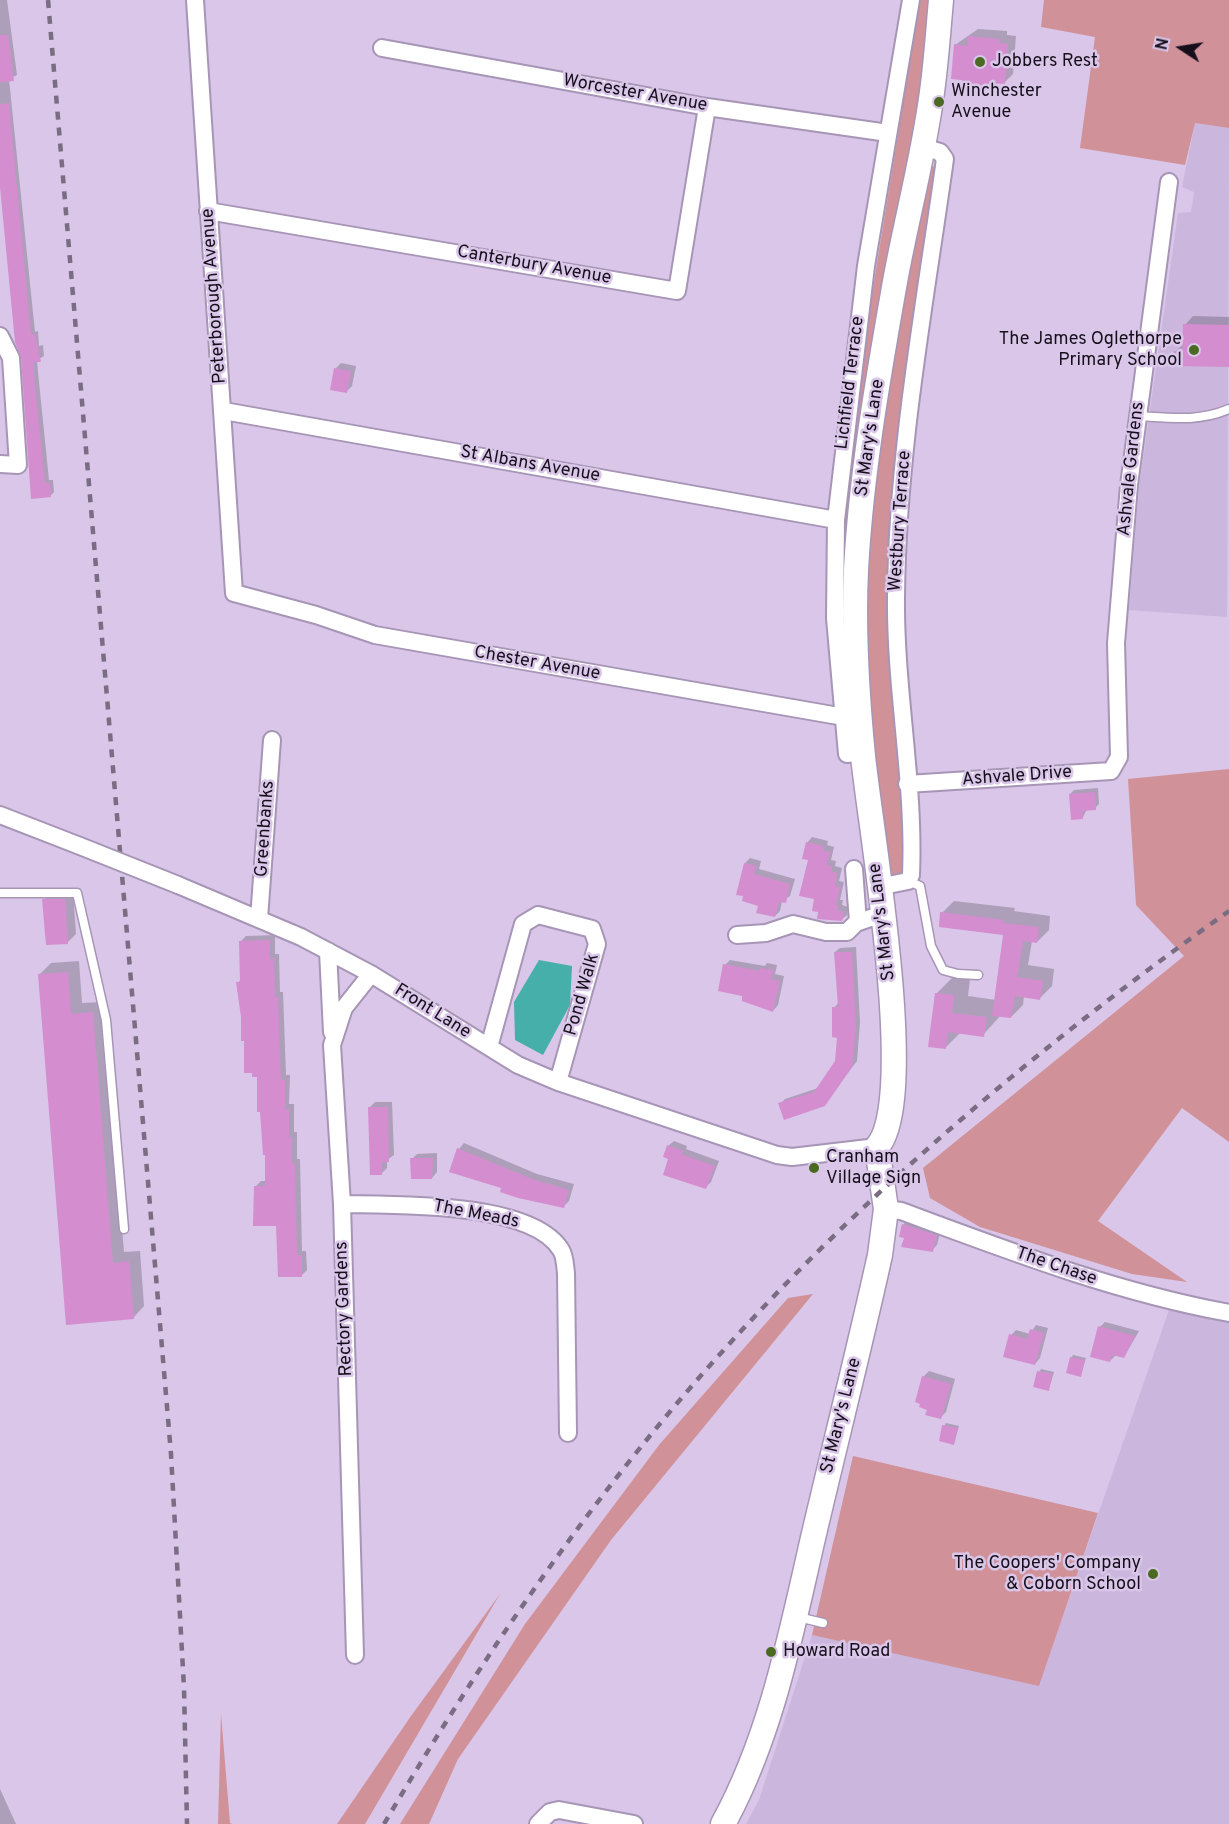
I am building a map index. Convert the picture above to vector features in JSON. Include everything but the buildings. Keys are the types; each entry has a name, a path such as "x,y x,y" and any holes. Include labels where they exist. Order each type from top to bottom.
{"main road":[{"name":"St Mary's Lane","path":"723,1824 746,1779 759,1743 795,1617 880,1255 886,1209 877,1147 884,1139 888,1124 894,1054 892,1006 862,752 856,641 856,571 863,492 893,292 931,99 941,0"}],"street":[{"name":"Peterborough Avenue","path":"195,0 208,211 224,411 234,593"},
{"name":"Lichfield Terrace","path":"862,752 847,754 834,618 836,520 864,278 911,0"},
{"name":"Worcester Avenue","path":"382,48 707,107 888,133"},
{"name":"Canterbury Avenue","path":"208,211 677,291 707,107"},
{"name":"Westbury Terrace","path":"908,881 911,868 897,648 896,596 902,475 945,159 940,152 922,147"},
{"name":"Ashvale Gardens","path":"1119,757 1116,643 1129,485 1169,182"},
{"path":"0,336 11,358 18,465 0,464"},
{"name":"St Albans Avenue","path":"224,411 836,520"},
{"name":"Chester Avenue","path":"234,593 316,615 375,636 844,717"},
{"name":"Greenbanks","path":"260,919 272,740"},
{"name":"Ashvale Drive","path":"907,783 1111,771 1119,757"},
{"name":"Front Lane","path":"0,815 178,885 260,919 328,951 370,974 518,1065 558,1082 777,1155 792,1157 877,1147"},
{"path":"854,869 858,922"},
{"path":"878,887 908,881"},
{"path":"737,935 766,933 793,924 826,932 847,932 858,922 882,914"},
{"name":"Pond Walk","path":"489,1047 523,924 538,915 592,929 597,944 558,1082"},
{"path":"328,951 332,1044"},
{"name":"Rectory Gardens","path":"355,1655 342,1204 332,1044 344,1008 370,974"},
{"name":"The Meads","path":"342,1204 442,1206 498,1216 540,1229 562,1251 566,1273 568,1434"},
{"name":"The Chase","path":"886,1209 901,1211 1068,1273 1150,1296 1229,1313"},
{"path":"538,1824 550,1812 559,1810 634,1824"}],"lane":[{"path":"1138,416 1193,420 1210,417 1229,409"},
{"path":"908,881 920,886 931,946 943,970 958,974 978,975"},
{"path":"0,893 77,893 106,1020 124,1229"},
{"path":"795,1617 823,1623"}],"shaded area":[{"path":"920,0 935,0 844,577 840,577 840,550 867,325"},
{"path":"1044,0 1229,0 1229,128 1195,123 1185,165 1080,148 1095,37 1041,27"},
{"name":"The James Oglethorpe Primary School","path":"1195,123 1229,128 1227,617 1129,610 1139,487 1178,213 1191,212 1194,192 1182,187"},
{"path":"930,165 939,169 896,478 907,864 902,875 889,877 868,738 864,558 893,345"},
{"path":"1229,769 1229,1142 1182,1108 1098,1221 1187,1282 1132,1274 980,1227 930,1198 923,1168 1184,956 1136,905 1128,779"},
{"path":"539,960 572,966 570,1005 543,1055 515,1040 514,1002"},
{"path":"813,1294 611,1540 458,1759 429,1824 400,1824 525,1624 659,1445 788,1298"},
{"name":"The Coopers' Company & Coborn School","path":"1170,1307 1229,1318 1229,1824 746,1824 759,1800 812,1635 1039,1685"},
{"path":"853,1456 1098,1513 1039,1686 812,1635"},
{"path":"500,1594 365,1824 337,1824 411,1716"},
{"path":"221,1714 230,1823 232,1824 218,1824"}],"railway":[{"path":"48,0 171,1454 184,1688 187,1824"},
{"path":"384,1824 481,1667 550,1566 624,1468 726,1348 791,1278 930,1147 1076,1025 1229,911"}],"place":[{"name":"Jobbers Rest","path":"980,62"},
{"name":"Winchester Avenue","path":"939,102"},
{"name":"The James Oglethorpe Primary School","path":"1194,350"},
{"name":"Cranham Village Sign","path":"814,1168"},
{"name":"The Coopers' Company & Coborn School","path":"1153,1574"},
{"name":"Howard Road","path":"771,1652"}]}
